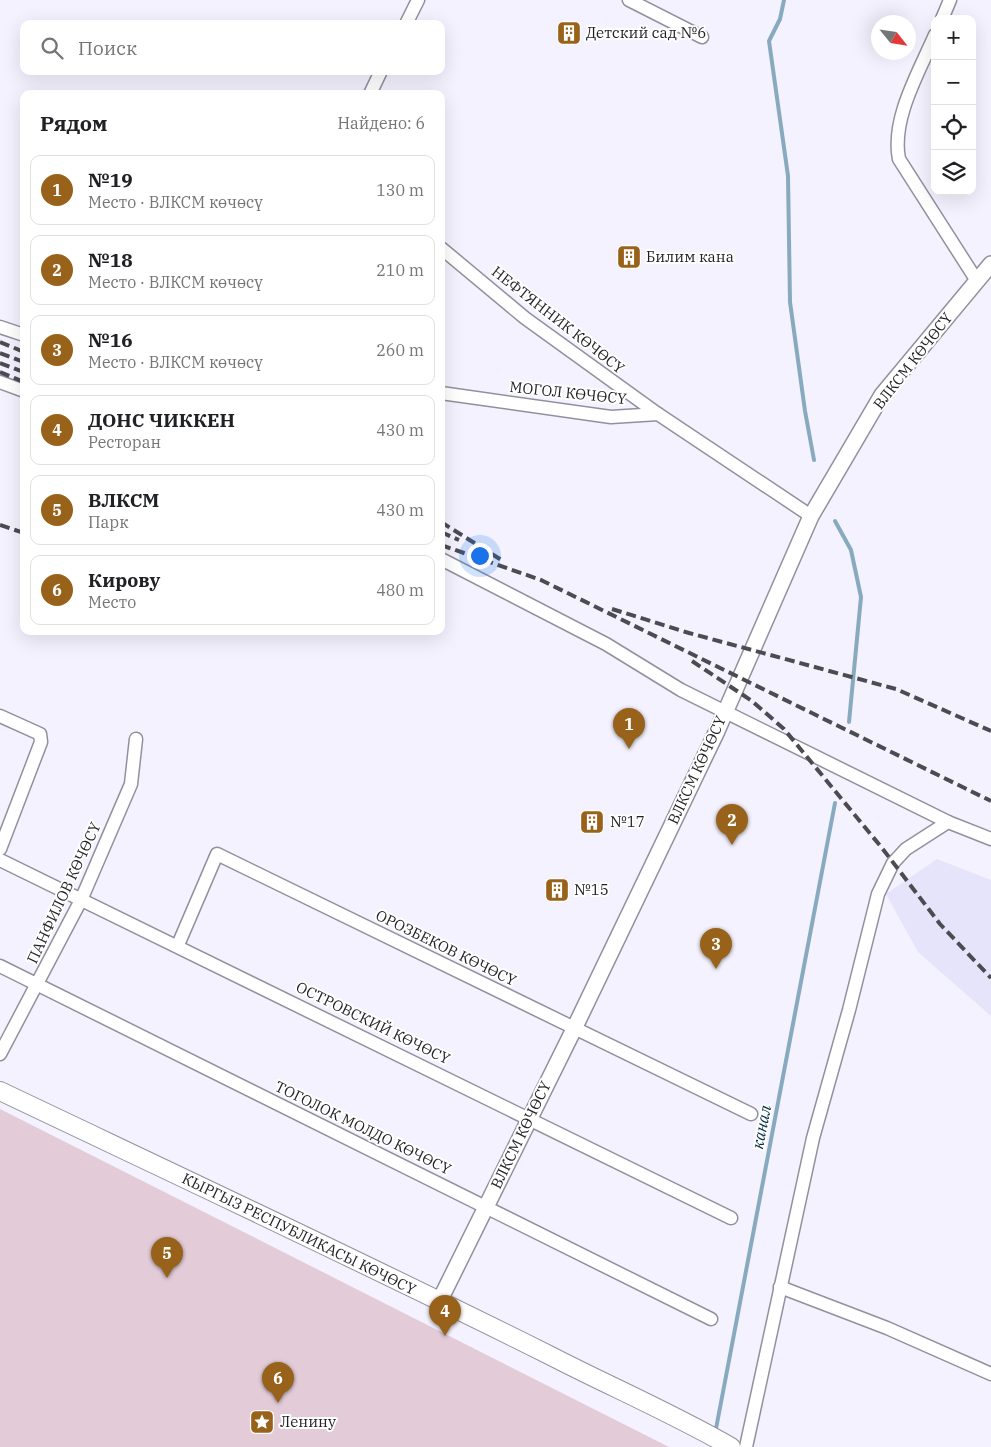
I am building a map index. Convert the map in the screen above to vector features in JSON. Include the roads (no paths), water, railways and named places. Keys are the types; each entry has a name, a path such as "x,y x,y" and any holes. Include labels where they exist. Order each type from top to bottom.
{"main road":[{"name":"КЫРГЫЗ РЕСПУБЛИКАСЫ КӨЧӨСҮ","path":"0,1091 440,1300 638,1401 696,1427 731,1447"}],"street":[{"path":"408,20 418,0"},
{"path":"629,0 702,36"},
{"path":"944,15 950,0"},
{"path":"931,44 911,92 896,144 900,159 977,281"},
{"path":"372,90 379,75"},
{"name":"НЕФТЯННИК КӨЧӨСҮ","path":"445,251 525,318 658,414"},
{"name":"ВЛКСМ КӨЧӨСҮ","path":"440,1300 528,1118 574,1029 725,712 811,516 882,395 991,264"},
{"path":"0,327 20,334"},
{"path":"0,382 20,390"},
{"name":"МОГОЛ КӨЧӨСҮ","path":"445,394 611,416 658,414"},
{"path":"658,414 811,516"},
{"path":"445,561 558,618 681,690 948,822 991,839"},
{"path":"0,716 40,734 41,742 0,848"},
{"name":"ПАНФИЛОВ КӨЧӨСҮ","path":"0,1054 82,900 132,784 136,739"},
{"path":"746,1447 813,1138 849,1010 878,894 893,863 906,849 948,822"},
{"name":"ОРОЗБЕКОВ КӨЧӨСҮ","path":"178,945 217,854 751,1114"},
{"name":"ОСТРОВСКИЙ КӨЧӨСҮ","path":"0,860 178,945 731,1218"},
{"name":"ТОГОЛОК МОЛДО КӨЧӨСҮ","path":"0,966 711,1318"},
{"path":"780,1287 887,1328 991,1374"}],"waterway":[{"path":"784,0 780,19 769,41 788,176 790,302 805,411 814,460"},
{"path":"835,521 851,550 861,597 849,722"},
{"name":"канал","path":"715,1434 835,803"}],"railway":[{"path":"0,342 20,350"},
{"path":"0,353 20,360"},
{"path":"0,363 20,370"},
{"path":"0,372 20,380"},
{"path":"0,525 20,532"},
{"path":"445,525 503,561"},
{"path":"445,534 459,540"},
{"path":"445,546 541,580 991,801"},
{"path":"612,609 689,633 896,689 991,731"},
{"path":"692,661 752,701 784,729 882,848 940,924 991,978"}],"place":[{"name":"Детский сад №6","path":"569,33"},
{"name":"Билим кана","path":"629,257"},
{"name":"№19","path":"629,749"},
{"name":"№17","path":"592,822"},
{"name":"№18","path":"732,845"},
{"name":"№15","path":"557,890"},
{"name":"№16","path":"716,969"},
{"name":"ВЛКСМ","path":"167,1278"},
{"name":"ДОНС ЧИККЕН","path":"445,1336"},
{"name":"Кирову","path":"278,1403"},
{"name":"Ленину","path":"262,1422"}]}
